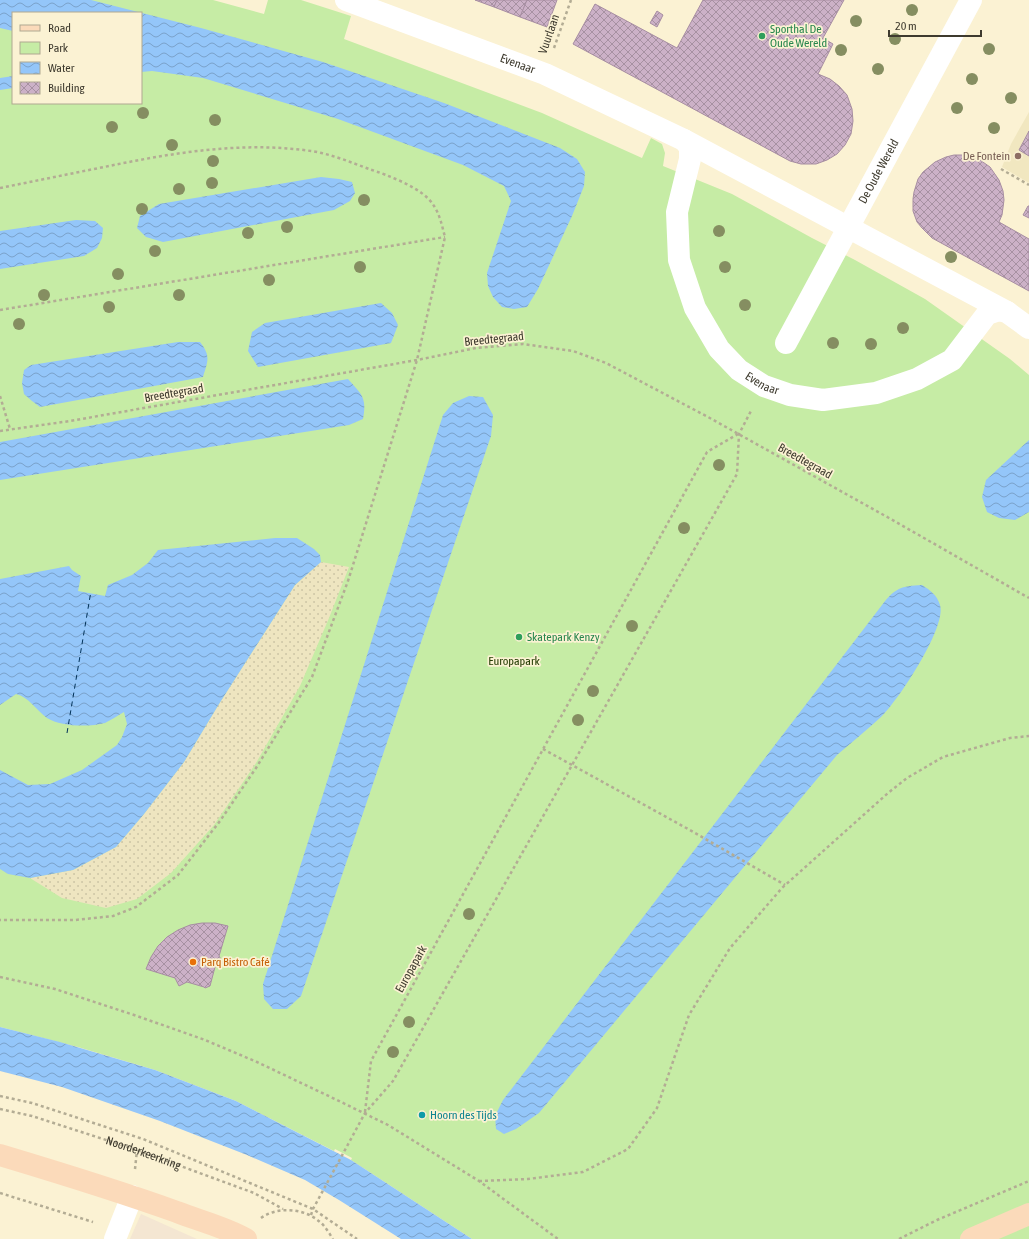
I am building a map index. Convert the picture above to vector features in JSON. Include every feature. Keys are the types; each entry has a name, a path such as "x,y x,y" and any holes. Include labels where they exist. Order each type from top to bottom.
{"street":[{"name":"Evenaar","path":"346,0 545,74 684,140 1007,312 1029,328"},
{"name":"De Oude Wereld","path":"786,343 970,0"},
{"name":"Evenaar","path":"684,140 690,147 690,158 677,212 679,260 695,308 719,349 739,370 764,386 790,395 823,400 876,393 917,379 952,360 987,314 999,310 1007,312"},
{"path":"0,1155 132,1196 244,1238"},
{"path":"117,1235 132,1196"},
{"path":"971,1239 1029,1214"}],"path":[{"name":"Vuurlaan","path":"545,74 571,0"},
{"path":"0,188 139,160 214,149 242,147 312,152 337,158 379,172 410,186 425,196 433,204 440,217 445,237 416,360 348,581 312,677 256,768 220,821 178,875 136,908 113,916 75,920 0,920"},
{"path":"1001,169 1029,185"},
{"path":"0,310 445,237"},
{"name":"Breedtegraad","path":"0,431 416,360 476,348 523,344 573,351 606,363 739,434 1029,598"},
{"name":"Europapark","path":"311,1215 365,1113 393,1081 737,474 739,434 764,386"},
{"path":"0,396 10,429"},
{"name":"Europapark","path":"365,1113 371,1061 708,452 739,434"},
{"path":"479,1181 528,1179 583,1172 628,1149 657,1108 689,1015 730,948 785,885 907,778 943,757 1010,738 1029,736"},
{"path":"543,749 688,829 785,885"},
{"path":"0,977 55,989 137,1016 205,1040 257,1062 388,1125 479,1181 558,1239"},
{"path":"0,1096 32,1103 143,1139 313,1209 357,1239"},
{"name":"Noorderkeerkring","path":"0,1109 32,1116 137,1150 254,1193 283,1210"},
{"path":"899,1239 937,1220 1029,1181"},
{"path":"0,1193 117,1235"},
{"path":"244,1238 251,1225 266,1214 283,1210 297,1211 311,1215 320,1222 333,1239"}],"shaded area":[{"name":"De Fontein","path":"1029,112 1029,183 1002,167 1011,144"},
{"path":"141,1214 197,1239 130,1239"}],"green space":[{"name":"Europapark","path":"0,0 213,0 264,14 268,0 301,0 351,16 344,39 542,113 642,158 651,138 662,144 665,153 663,166 732,194 925,299 1010,359 1029,375 1029,1239 472,1239 351,1160 352,1158 335,1149 334,1151 236,1101 155,1070 78,1047 0,1027"}],"sand":[{"path":"321,562 349,567 300,686 256,763 214,825 171,873 137,899 106,908 62,898 30,878 73,870 116,847 144,814 184,762 295,585"}],"water":[{"path":"0,0 91,0 138,12 12,12 12,31 0,28"},
{"path":"142,13 323,62 444,103 560,148 577,159 585,172 584,186 572,216 538,289 527,307 514,309 502,307 493,297 488,286 487,273 511,201 504,186 463,165 338,119 203,78 152,71 142,72"},
{"path":"12,76 12,88 0,90 0,78"},
{"path":"321,177 352,182 355,193 350,201 334,210 163,242 146,237 137,228 140,216 159,204"},
{"path":"76,220 95,221 103,228 102,238 97,248 84,256 0,269 0,231"},
{"path":"381,303 392,313 398,325 391,343 258,367 248,351 252,332 265,323"},
{"path":"178,342 200,342 206,351 208,359 203,377 40,407 24,394 22,383 24,370 31,365"},
{"path":"348,379 360,393 364,401 363,419 349,425 0,480 0,442"},
{"path":"469,396 483,397 493,415 491,436 301,996 287,1009 273,1009 264,999 263,984 443,415 453,403"},
{"path":"1029,440 1029,512 1015,520 999,518 987,512 982,497 986,480"},
{"path":"275,538 297,538 314,549 320,555 321,562 295,585 184,762 144,814 116,847 73,870 30,878 8,874 0,869 0,770 28,785 50,784 82,770 117,745 127,724 124,712 105,723 84,726 60,723 47,718 29,701 16,694 0,705 0,579 69,566 81,576 78,591 105,596 108,585 132,575 148,563 158,550"},
{"path":"922,585 937,598 940,605 940,615 936,630 920,663 889,708 876,722 837,755 539,1113 516,1129 504,1134 496,1129 495,1116 503,1100 882,605 895,591 899,589 909,586"},
{"path":"0,1027 60,1042 155,1070 236,1101 351,1160 472,1239 401,1239 305,1180 247,1155 160,1121 62,1087 0,1071"}],"building":[{"path":"475,0 497,0 494,7"},
{"path":"497,0 527,0 520,17 494,7"},
{"path":"527,0 557,0 547,27 520,17"},
{"path":"703,0 844,0 823,38 833,44 818,74 830,79 839,86 847,95 852,109 853,121 851,134 845,145 837,154 816,164 801,164 790,161 573,44 595,4 677,48"},
{"path":"657,11 663,15 657,27 650,23"},
{"path":"1029,131 1029,156 1019,150"},
{"path":"954,155 965,155 980,160 990,167 999,180 1003,191 1004,200 1002,215 999,222 1029,239 1029,291 932,238 917,222 913,211 913,199 918,179 923,172 935,162"},
{"path":"1029,206 1029,218 1023,215"},
{"path":"215,923 228,926 219,956 223,963 215,967 210,986 205,988 187,982 179,986 175,978 146,969 158,946 167,937 190,925"}],"ferry route":[{"path":"67,733 91,591"}],"place":[{"name":"Sporthal De Oude Wereld","path":"762,36"},
{"name":"De Fontein","path":"1018,156"},
{"name":"Skatepark Kenzy","path":"519,637"},
{"name":"Parq Bistro Café","path":"193,962"},
{"name":"Hoorn des Tijds","path":"422,1115"}]}
